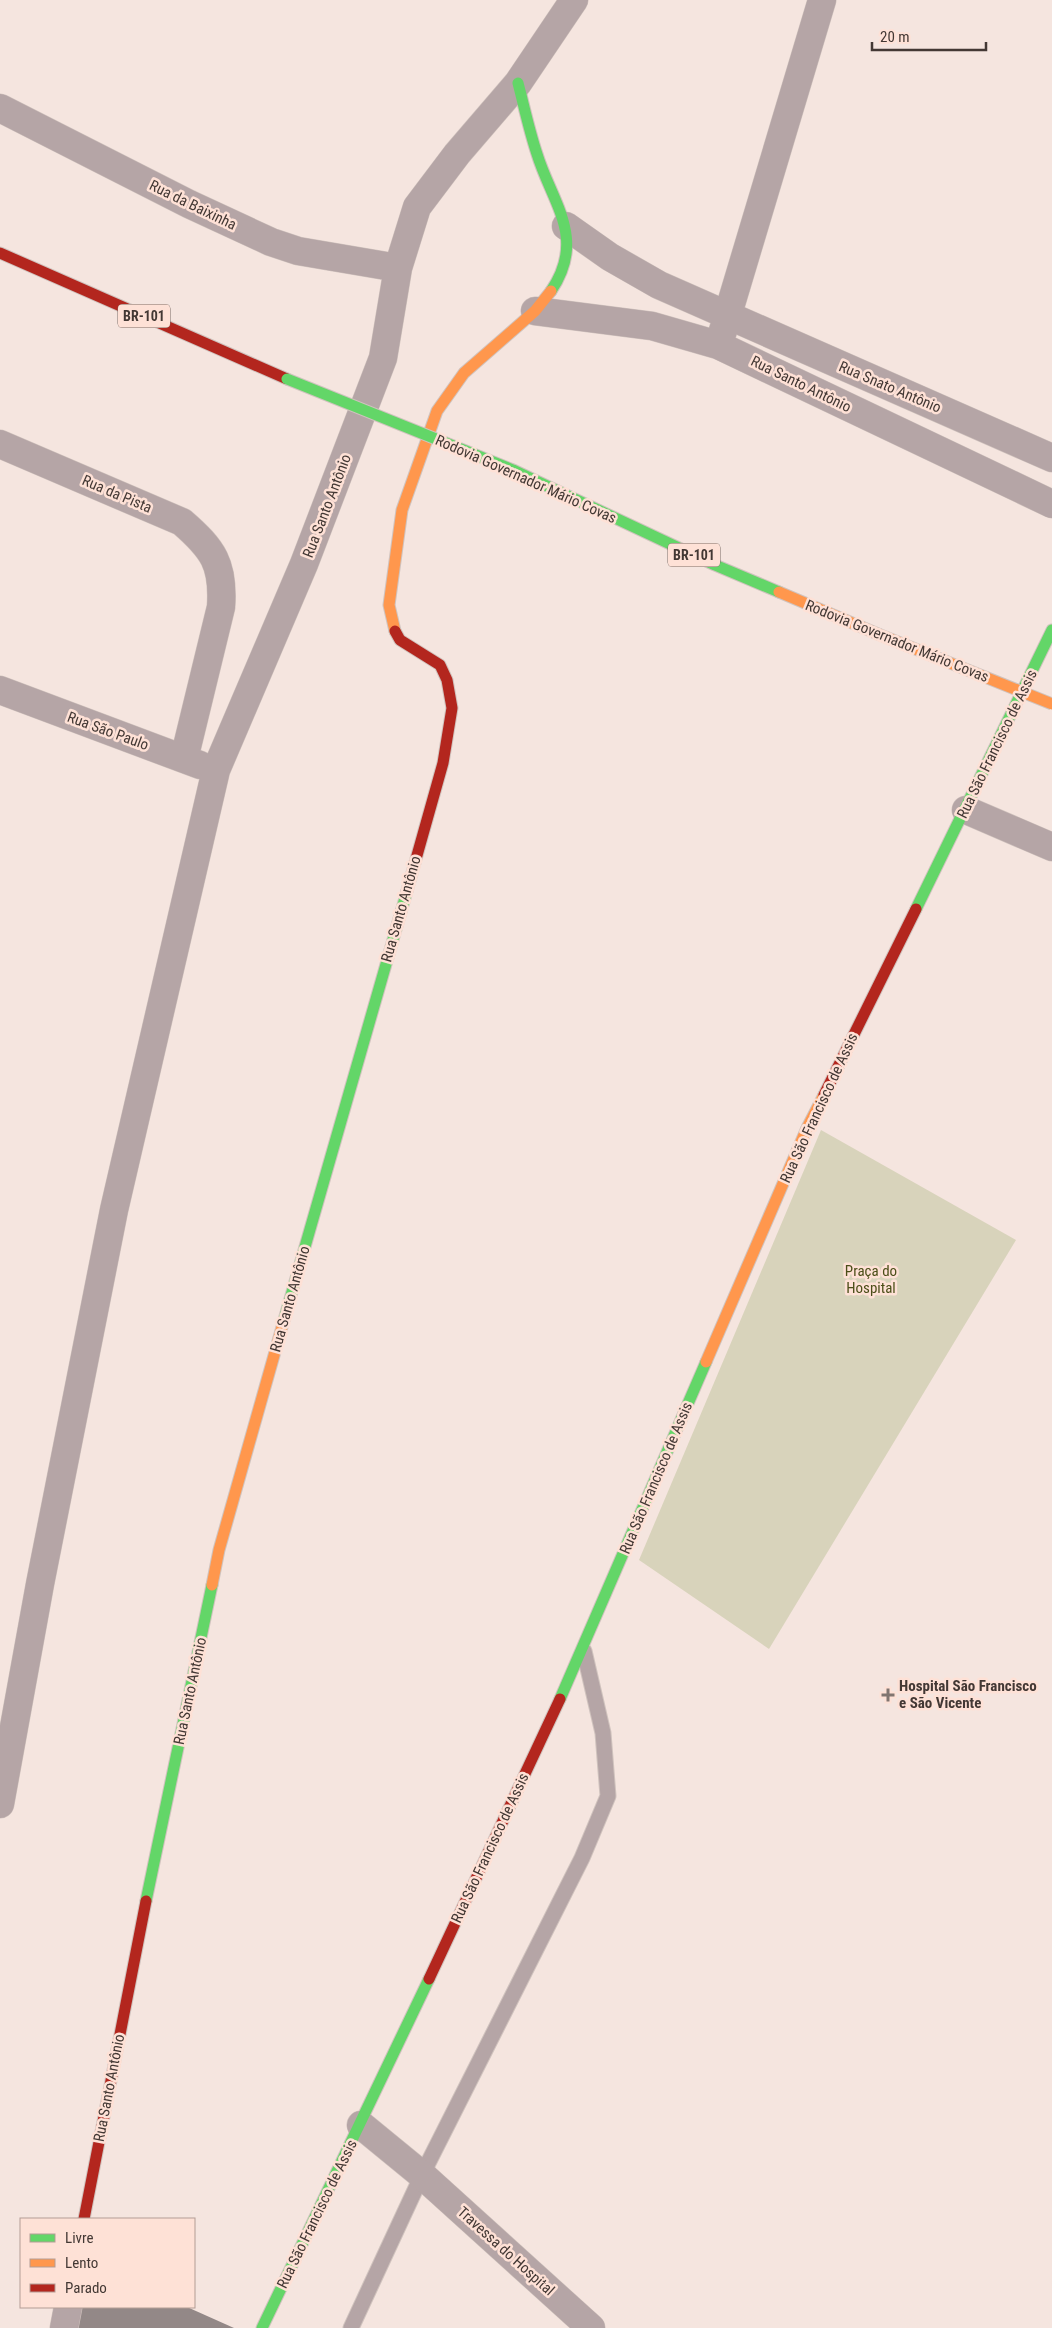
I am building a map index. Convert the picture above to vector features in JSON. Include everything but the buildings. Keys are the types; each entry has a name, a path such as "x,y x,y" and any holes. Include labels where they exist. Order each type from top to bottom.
{"main road":[{"path":"518,84 537,155 566,226"},
{"name":"Rua Santo Antônio","path":"84,2218 130,1979 219,1550 443,763 452,708 447,680 440,666 400,640 393,626 389,605 402,510 437,411 464,373 535,311 553,289 561,273 566,256 566,226"},
{"name":"Rodovia Governador Mário Covas","path":"0,253 287,379 513,470 715,565 878,634 1052,704"},
{"name":"Rua São Francisco de Assis","path":"262,2328 361,2125 584,1647 807,1128 966,810 1052,630"}],"street":[{"path":"518,84 574,0"},
{"path":"718,345 822,0"},
{"name":"Rua Santo Antônio","path":"0,1804 10,1692 114,1210 216,770 304,564 383,358 398,268 417,207 456,154 518,84"},
{"name":"Rua da Baixinha","path":"0,108 189,204 271,242 298,251 398,268"},
{"path":"566,226 610,257 659,285 728,317"},
{"name":"Rua Santo Antônio","path":"535,311 652,326 718,345 1052,504"},
{"name":"Rua Snato Antônio","path":"728,317 1052,458"},
{"name":"Rua da Pista","path":"0,444 182,522 206,542 217,564 223,584 221,607 184,759"},
{"name":"Rua São Paulo","path":"0,690 216,770"},
{"path":"966,810 1052,847"},
{"name":"Travessa do Hospital","path":"361,2125 422,2175 591,2328"},
{"path":"64,2328 68,2308"}],"lane":[{"path":"350,2328 422,2175 582,1858 608,1796 603,1734 584,1647"}],"green space":[{"name":"Praça do Hospital","path":"821,1130 1016,1240 769,1649 639,1560"}],"traffic: fast":[{"path":"518,83 534,145 543,172 558,205 566,237 566,254 561,272 551,291"},
{"path":"287,379 513,470"},
{"path":"513,470 715,565 779,592"},
{"path":"916,909 1052,630"},
{"path":"284,1320 407,891"},
{"path":"560,1699 706,1362"},
{"path":"146,1901 212,1585"},
{"path":"262,2328 429,1979"}],"traffic: slow":[{"path":"395,631 389,605 402,510 437,411 464,373 535,311 551,291"},
{"path":"779,592 878,634"},
{"path":"878,634 1052,704"},
{"path":"706,1362 807,1128 824,1095"},
{"path":"212,1585 219,1550 284,1320"}],"traffic: jam":[{"path":"0,253 287,379"},
{"path":"395,631 400,640 440,665 447,680 452,708 443,763 407,891"},
{"path":"824,1095 916,909"},
{"path":"429,1979 560,1699"},
{"path":"84,2218 146,1901"}],"place":[{"name":"Hospital São Francisco e São Vicente","path":"888,1695"}]}
